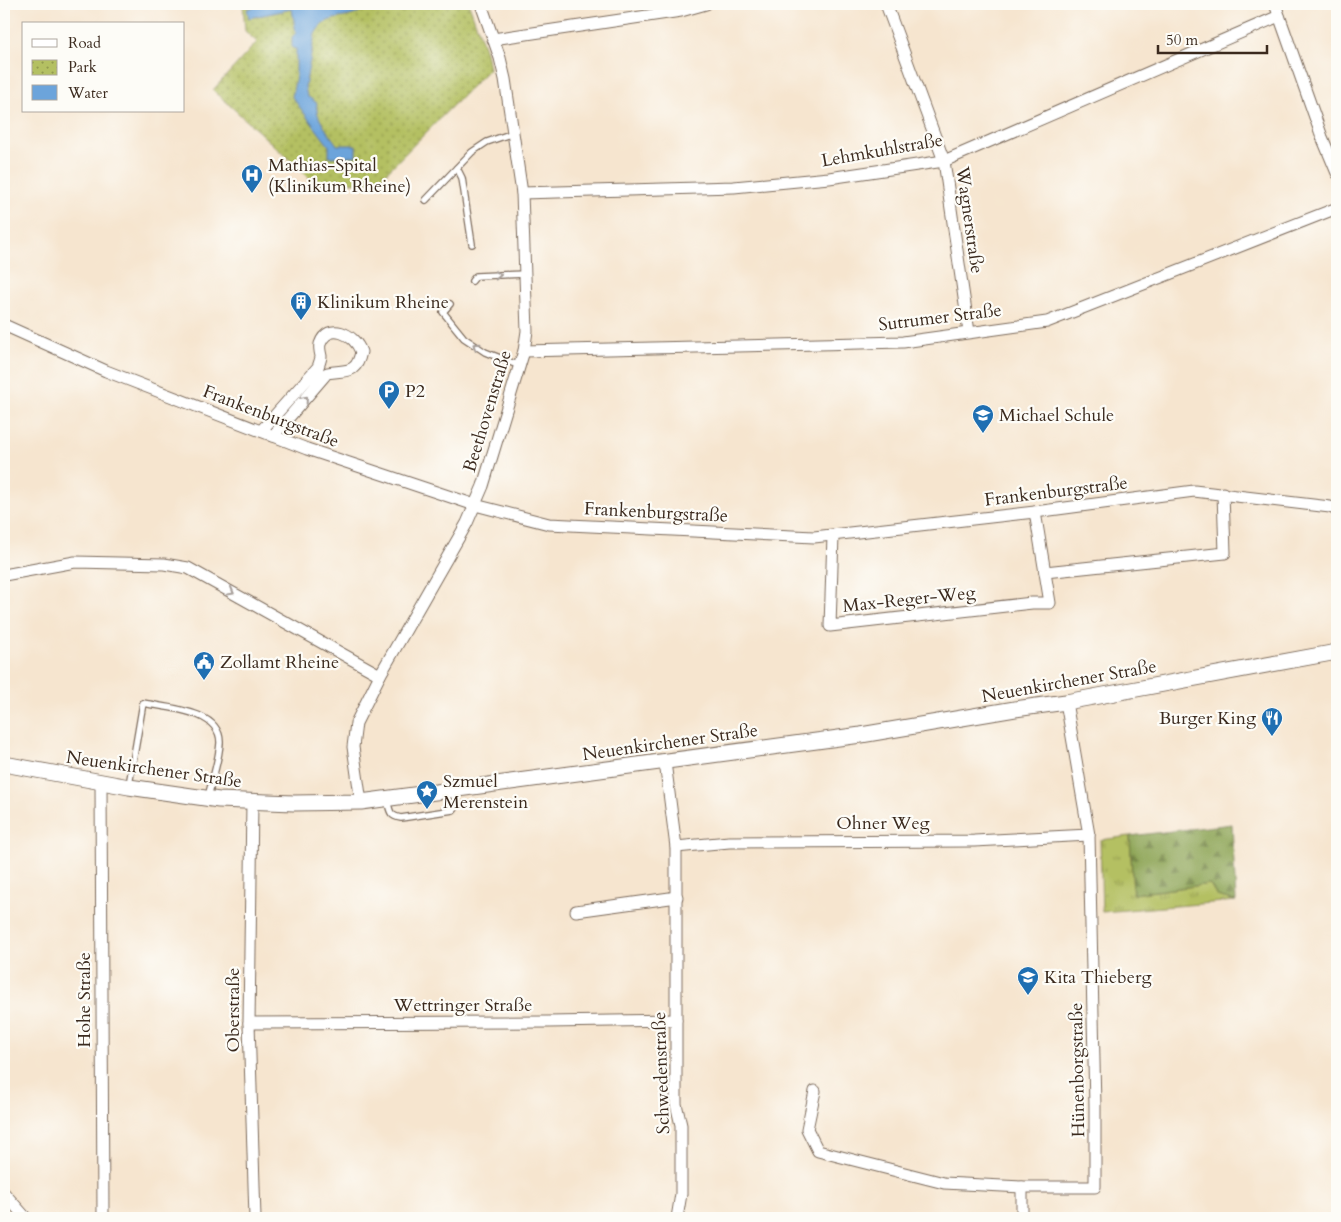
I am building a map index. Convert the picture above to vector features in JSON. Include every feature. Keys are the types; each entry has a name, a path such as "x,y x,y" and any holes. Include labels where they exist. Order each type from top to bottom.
{"street":[{"name":"Beethovenstraße","path":"361,802 354,747 356,723 380,675 475,505 483,486 524,352 527,331 522,193 505,79 481,4"},
{"path":"493,39 682,11 706,4"},
{"name":"Wagnerstraße","path":"886,4 944,161 969,332"},
{"path":"1276,4 1322,137 1337,173"},
{"name":"Lehmkuhlstraße","path":"522,193 734,187 830,178 944,161 1279,16"},
{"name":"Sutrumer Straße","path":"524,352 904,342 1047,322 1337,208"},
{"name":"Frankenburgstraße","path":"4,325 106,371 343,462 475,505 549,524 814,537 1035,512 1194,491 1330,507 1337,510"},
{"path":"261,431 318,367 321,357 320,344 324,338 330,333 338,332 345,333 355,340 361,352 360,359 356,365 350,371 327,373 273,436"},
{"path":"1045,572 1225,553 1223,493"},
{"name":"Max-Reger-Weg","path":"833,536 830,626 1032,603 1050,603 1035,512"},
{"path":"4,575 75,562 164,564 188,568 380,675"},
{"name":"Neuenkirchener Straße","path":"4,764 208,799 252,802 361,802 861,735 1066,702 1337,652"},
{"name":"Hünenborgstraße","path":"815,1091 807,1130 818,1151 944,1183 1022,1188 1095,1187 1096,1106 1089,835 1066,702"},
{"name":"Schwedenstraße","path":"665,762 676,847 676,1104 681,1125 681,1194 677,1218"},
{"name":"Hohe Straße","path":"101,782 103,1218"},
{"name":"Oberstraße","path":"252,802 250,1024 255,1218"},
{"name":"Ohner Weg","path":"676,847 729,842 974,841 1089,835"},
{"path":"576,911 677,897"},
{"name":"Wettringer Straße","path":"250,1024 676,1020"},
{"path":"1022,1188 1022,1218"},
{"path":"4,1193 26,1218"}],"lane":[{"path":"426,200 472,152 487,142 513,133"},
{"path":"457,168 462,178 472,244"},
{"path":"472,281 476,276 525,274"},
{"path":"450,304 444,312 464,338 484,352 520,366"},
{"path":"129,786 143,703 196,714 208,720 217,728 220,744 208,799"},
{"path":"386,799 394,817 401,818 453,810 456,806 453,790"}],"green space":[{"path":"243,4 469,4 486,52 489,69 377,182 316,184 213,90 257,42 245,31"},
{"path":"1232,824 1236,901 1217,896 1210,884 1133,894 1130,836"},
{"path":"1130,836 1133,894 1210,884 1217,896 1236,901 1102,912 1100,840"}],"water":[{"path":"265,4 369,4 355,14 327,21 319,28 315,34 305,87 307,96 317,103 320,120 337,145 356,145 356,156 329,157 329,146 292,97 296,75 296,49 292,48 292,37 296,33 292,9 249,18 247,9"}],"place":[{"name":"Mathias-Spital (Klinikum Rheine)","path":"252,194"},
{"name":"Klinikum Rheine","path":"301,321"},
{"name":"P2","path":"389,410"},
{"name":"Michael Schule","path":"983,434"},
{"name":"Zollamt Rheine","path":"204,681"},
{"name":"Burger King","path":"1272,737"},
{"name":"Szmuel Merenstein","path":"427,810"},
{"name":"Kita Thieberg","path":"1028,996"}]}
